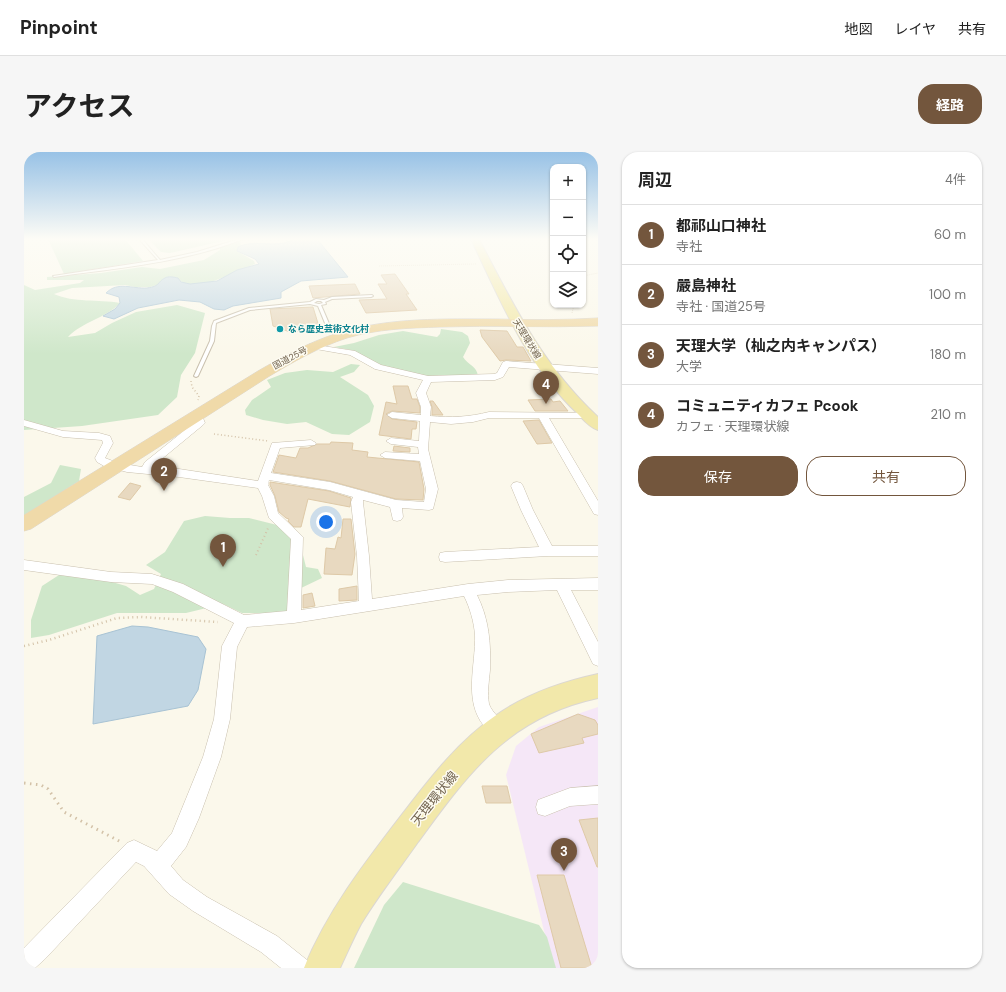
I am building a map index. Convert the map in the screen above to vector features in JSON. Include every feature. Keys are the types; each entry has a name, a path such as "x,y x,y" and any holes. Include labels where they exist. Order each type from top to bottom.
{"highway":[{"name":"国道25号","path":"24,524 268,369 313,346 364,330 409,324 565,324 598,322"}],"main road":[{"name":"天理環状線","path":"493,277 517,323 544,367 564,393 598,425"},
{"name":"天理環状線","path":"321,968 353,907 439,790 472,752 498,729 520,714 549,699 582,689 598,686"}],"street":[{"path":"313,346 352,353 378,367 428,379 495,377 500,375 506,364 598,371"},
{"path":"24,423 63,434 99,436 106,438 108,443 100,458 114,467 178,473 236,483 263,481 330,486 396,504 429,506 432,489 422,444 426,407 421,393 428,379"},
{"path":"145,470 149,464 200,424 199,414"},
{"path":"392,415 451,421 473,419 489,415 587,416"},
{"path":"542,415 598,511"},
{"path":"391,440 422,444"},
{"path":"294,617 297,537 273,516 263,481 276,444 311,443"},
{"path":"385,455 425,458"},
{"path":"517,486 526,510 548,551"},
{"path":"360,495 357,502 363,556 366,606"},
{"path":"396,504 397,517"},
{"path":"444,557 548,551 598,551"},
{"path":"24,565 111,577 152,579 178,588 243,621 294,617 468,590 508,586 598,584"},
{"path":"561,585 598,659"},
{"path":"468,590 478,608 481,620 482,664 480,693 483,710 498,729"},
{"path":"158,866 179,840 190,818 212,757 222,719 230,646 243,621"},
{"path":"545,807 570,796 598,795"},
{"path":"24,963 38,951 134,850 151,859 182,892 268,944 299,968"}],"lane":[{"path":"312,303 316,300 324,301 332,298 371,296"},
{"path":"196,376 215,334 213,327 215,322 249,309 312,303 319,305 325,303 324,301"},
{"path":"319,305 328,327 342,336"}],"path":[{"path":"196,376 192,376 191,384 199,396 199,414"},
{"path":"214,434 260,439 276,444"},
{"path":"256,555 273,516"},
{"path":"24,646 49,640 118,618 141,617 208,623 243,621"},
{"path":"24,783 41,784 53,794 58,806 64,812 109,835 134,850"}],"shaded area":[{"path":"598,707 598,968 553,968 506,775 516,746 539,727"}],"green space":[{"path":"47,277 224,277 204,283 193,284 184,283 177,278 165,278 160,284 150,287 125,285 72,288 54,294 70,299 120,303 108,313 80,327 68,337 95,333 136,312 177,305 205,313 195,353 181,375 177,397 158,415 82,426 24,430 24,285 35,290 80,283 84,280 47,280"},
{"path":"441,329 462,332 468,336 470,343 463,357 476,370 478,376 434,378 377,364 351,350 334,347 354,343 379,335 403,331 437,337 440,334"},
{"path":"351,364 360,365 354,372 340,377 368,395 374,406 370,422 349,435 332,434 306,422 287,424 263,420 246,415 245,410 252,400 271,387 267,380 285,373 307,370 333,372"},
{"path":"60,465 81,469 79,481 24,516 24,497 51,483"},
{"path":"205,516 249,518 285,527 300,543 306,567 318,569 322,578 299,589 299,603 283,613 242,613 223,604 186,613 117,613 49,635 31,638 31,620 42,586 59,575 98,578 126,586 140,595 154,589 161,574 146,565 165,552 184,521"},
{"path":"403,882 539,925 547,937 556,968 354,968 384,905"}],"water":[{"path":"169,277 178,278 181,282 190,284 217,281 224,277 347,277 301,281 281,292 281,298 233,306 224,310 214,309 200,302 179,300 138,308 114,319 103,316 115,309 120,303 119,297 106,293 115,287 125,286 147,288 157,285 163,279"},
{"path":"132,626 148,627 198,637 206,649 198,690 188,706 93,724 97,636"}],"building":[{"path":"382,277 397,277 409,294 406,294 417,310 366,313 359,300 387,299 378,284 387,284"},
{"path":"355,284 360,294 313,298 309,286"},
{"path":"313,307 320,330 290,332 273,326 270,309"},
{"path":"480,330 507,331 517,347 523,347 531,361 500,361 482,337"},
{"path":"393,386 408,386 412,399 417,399 420,407 420,413 392,411 386,414 392,419 417,422 416,429 412,429 411,439 379,435 386,402 397,404"},
{"path":"551,399 553,402 560,401 568,411 535,411 528,400"},
{"path":"430,401 433,401 443,415 432,415"},
{"path":"539,420 552,443 537,444 523,421"},
{"path":"331,442 353,443 352,450 368,452 367,457 419,462 424,489 423,500 396,499 330,481 273,472 279,455 296,458 300,448 308,448 317,444 330,444"},
{"path":"394,446 410,448 410,452 393,451"},
{"path":"270,482 329,491 351,498 350,507 308,499 301,527 294,527 288,521 289,519 279,512"},
{"path":"130,483 141,486 130,500 118,497"},
{"path":"343,519 351,519 355,554 352,575 324,574 326,548 335,549 338,537 341,538"},
{"path":"357,586 357,600 339,601 339,589"},
{"path":"312,593 315,606 303,608 303,595"},
{"path":"578,714 595,720 598,725 598,734 582,738 584,743 539,753 531,734"},
{"path":"482,786 507,786 511,803 486,803"},
{"path":"598,818 598,867 597,867 579,820"},
{"path":"537,875 564,875 592,968 561,968"}],"place":[{"name":"なら歴史芸術文化村","path":"280,329"},
{"name":"コミュニティカフェ Pcook","path":"546,404"},
{"name":"嚴島神社","path":"164,491"},
{"name":"都祁山口神社","path":"223,567"},
{"name":"天理大学（杣之内キャンパス）","path":"564,871"}]}
